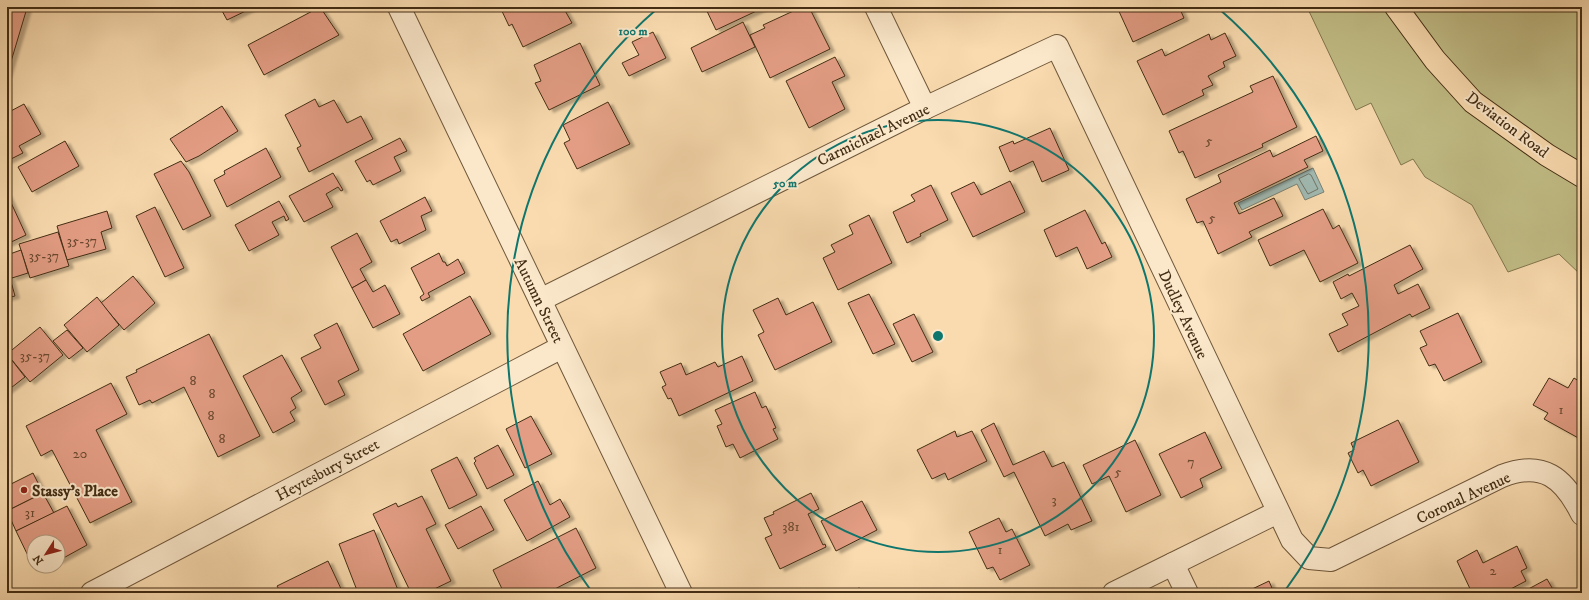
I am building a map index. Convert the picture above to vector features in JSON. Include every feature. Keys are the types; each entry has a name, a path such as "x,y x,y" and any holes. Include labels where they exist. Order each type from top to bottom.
{"main road":[{"name":"Deviation Road","path":"1396,7 1436,60 1473,102 1547,155 1582,176"}],"street":[{"name":"Autumn Street","path":"399,7 681,593"},
{"path":"876,7 925,108"},
{"name":"Carmichael Avenue","path":"540,300 925,108 1057,46"},
{"name":"Dudley Avenue","path":"1057,46 1292,540 1309,558 1331,560"},
{"name":"Heytesbury Street","path":"92,593 562,347"},
{"name":"Coronal Avenue","path":"1331,560 1502,476 1522,470 1545,472 1558,480 1570,493 1582,514"},
{"path":"1114,593 1278,512"},
{"path":"1173,564 1187,593"}],"shaded area":[{"path":"1307,7 1582,7 1582,276 1559,254 1508,272 1472,205 1425,177 1413,159 1401,165 1371,103 1356,110"}],"water":[{"path":"1313,168 1324,192 1305,200 1297,184 1242,210 1238,203"}],"building":[{"path":"7,7 27,8 7,75"},
{"path":"220,7 254,7 227,20"},
{"path":"320,7 339,35 264,75 248,45"},
{"path":"500,7 563,7 572,23 523,47 512,24 509,26"},
{"path":"705,7 765,7 716,30"},
{"path":"802,7 809,7 830,49 770,78 750,35 765,28 763,25"},
{"path":"1117,7 1179,7 1184,18 1133,42"},
{"path":"743,22 755,47 702,72 691,48"},
{"path":"653,32 666,58 629,76 622,63 639,55 632,42"},
{"path":"1225,33 1236,56 1223,62 1225,67 1208,76 1213,85 1202,90 1204,95 1163,115 1137,61 1162,49 1165,56 1209,34 1211,40"},
{"path":"580,43 600,85 549,110 535,83 541,81 534,65"},
{"path":"835,57 845,76 832,82 845,109 809,128 786,81"},
{"path":"1273,76 1297,127 1262,144 1263,147 1195,178 1183,151 1179,153 1169,131 1253,92 1250,86"},
{"path":"315,99 319,107 334,100 347,123 361,116 373,139 309,172 297,148 301,146 285,115"},
{"path":"608,102 630,144 577,169 564,143 570,140 563,125"},
{"path":"24,104 41,134 19,146 23,153 7,161 7,113"},
{"path":"222,106 238,131 199,156 186,162 170,139"},
{"path":"1050,128 1069,170 1042,182 1033,161 1010,172 999,147 1013,141 1014,144"},
{"path":"1316,136 1323,151 1304,160 1308,167 1234,203 1239,214 1274,198 1283,216 1249,232 1252,237 1218,254 1203,221 1197,223 1186,199 1221,182 1218,175 1270,150 1273,157"},
{"path":"400,138 407,151 394,157 401,171 373,185 370,180 367,182 355,161"},
{"path":"65,141 79,166 32,192 18,167"},
{"path":"266,148 281,177 227,207 214,180 225,174 224,171"},
{"path":"181,161 189,172 211,216 183,230 154,174"},
{"path":"333,173 343,190 341,191 338,187 326,194 333,207 304,222 289,196"},
{"path":"1010,181 1025,212 973,237 951,193 974,182 981,195"},
{"path":"931,185 948,220 920,234 921,236 907,243 893,212 915,201 911,195"},
{"path":"7,194 26,235 7,244"},
{"path":"425,197 432,211 421,216 426,230 399,244 397,239 391,242 380,221"},
{"path":"279,201 289,219 286,221 284,216 272,222 279,235 249,251 235,225"},
{"path":"155,207 184,268 165,277 136,216"},
{"path":"1323,209 1333,229 1339,225 1358,263 1320,282 1304,250 1270,266 1258,240"},
{"path":"1085,210 1102,244 1105,242 1112,257 1087,269 1077,247 1056,257 1044,230"},
{"path":"107,211 112,228 101,232 106,249 67,260 57,226"},
{"path":"869,215 892,263 838,290 823,258 835,252 831,245 853,234 849,225"},
{"path":"58,232 69,266 30,278 19,244"},
{"path":"357,233 372,262 360,269 366,280 352,288 331,247"},
{"path":"1410,245 1423,269 1394,285 1398,294 1418,284 1430,308 1412,317 1410,314 1338,352 1329,334 1348,325 1342,314 1359,306 1352,293 1341,299 1333,282 1348,274 1349,276"},
{"path":"21,250 28,273 12,278 7,263 7,255"},
{"path":"439,253 443,262 445,262 447,266 458,259 465,273 428,293 430,297 422,301 420,297 424,294 411,268"},
{"path":"7,267 15,296 7,298"},
{"path":"133,276 155,303 124,330 101,303"},
{"path":"366,280 373,292 385,285 400,314 373,328 352,288"},
{"path":"869,294 895,344 873,354 848,303"},
{"path":"470,296 491,334 423,371 403,334"},
{"path":"97,297 119,325 87,352 64,325"},
{"path":"778,298 786,315 813,302 832,342 775,370 758,335 764,332 753,310"},
{"path":"1458,313 1482,362 1444,381 1435,364 1429,366 1420,348 1427,345 1420,331"},
{"path":"914,314 933,352 912,362 893,324"},
{"path":"337,323 359,370 338,381 345,395 325,405 301,358 321,348 314,335"},
{"path":"40,327 63,355 30,382 7,354"},
{"path":"67,330 83,348 69,359 53,341"},
{"path":"209,334 260,436 218,457 184,387 152,403 150,400 139,405 126,377 137,372 136,370"},
{"path":"7,354 25,377 7,391"},
{"path":"282,355 302,391 291,398 296,408 290,412 295,421 273,433 243,376"},
{"path":"742,356 753,381 679,416 671,398 668,399 662,387 666,385 660,372 681,363 686,375 715,362 718,367"},
{"path":"1549,378 1568,388 1574,378 1582,383 1582,440 1544,419 1548,413 1533,405"},
{"path":"111,383 127,414 96,430 132,502 90,523 52,450 41,456 26,426"},
{"path":"755,392 762,408 766,406 776,428 773,429 778,439 740,458 733,444 726,447 717,426 722,424 715,410"},
{"path":"531,416 552,454 525,468 506,429"},
{"path":"1398,420 1419,462 1371,486 1363,470 1358,473 1348,453 1354,450 1351,443"},
{"path":"994,423 1013,465 1044,451 1052,467 1064,462 1092,521 1071,530 1068,524 1045,536 1014,472 1004,477 981,430"},
{"path":"955,431 957,437 972,431 987,461 948,480 945,473 932,479 917,450"},
{"path":"1205,432 1222,468 1200,479 1203,487 1181,498 1159,454"},
{"path":"1135,440 1161,495 1126,512 1109,476 1092,484 1083,465"},
{"path":"498,445 514,475 487,489 474,463 476,461 474,458"},
{"path":"457,457 477,495 449,509 431,470"},
{"name":"Stassy's Place","path":"33,473 43,493 7,511 7,486"},
{"path":"538,481 550,505 560,499 570,517 527,541 504,500"},
{"path":"43,493 54,513 16,531 7,511"},
{"path":"811,493 819,509 808,514 823,545 825,544 826,547 780,569 765,538 772,535 764,518"},
{"path":"422,496 436,524 426,529 451,581 426,593 411,593 373,514 396,503 398,507"},
{"path":"862,501 877,530 836,551 821,521"},
{"path":"67,506 87,545 66,557 66,534 26,534 26,552 16,531"},
{"path":"481,506 494,530 458,549 445,525"},
{"path":"999,518 1006,532 1012,529 1030,565 1000,580 993,567 987,569 969,532"},
{"path":"576,528 596,568 547,593 504,593 493,570"},
{"path":"374,530 398,590 389,593 358,593 339,544"},
{"path":"1517,546 1527,568 1521,571 1526,581 1503,593 1472,593 1457,561 1477,550 1483,563"},
{"path":"328,561 343,593 281,593 277,586"},
{"path":"1547,579 1555,593 1521,593"},
{"path":"1269,581 1274,593 1249,593 1248,591"},
{"path":"859,588 869,593 852,593 852,591"}],"place":[{"name":"Stassy's Place","path":"24,490"}]}
